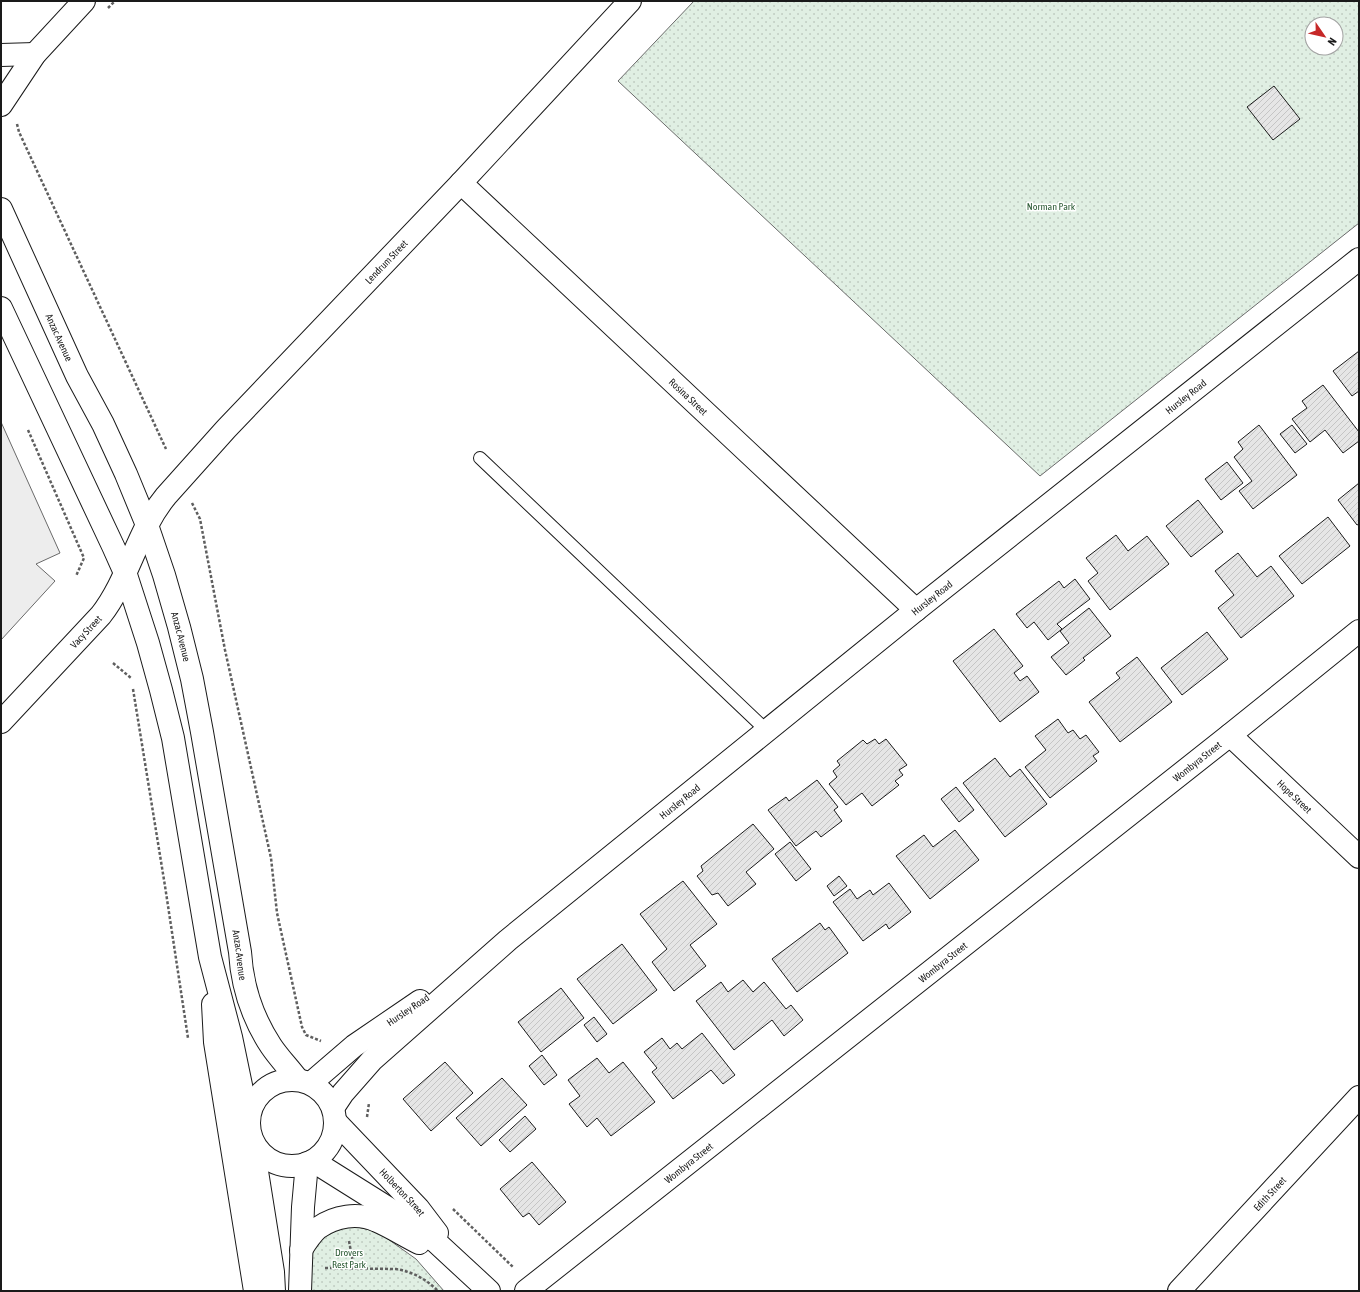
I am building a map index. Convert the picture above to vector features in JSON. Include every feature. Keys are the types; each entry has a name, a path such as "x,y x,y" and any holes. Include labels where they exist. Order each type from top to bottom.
{"street":[{"path":"1,105 35,54 84,1"},
{"name":"Lendrum Street","path":"147,525 162,500 226,429 461,183 630,1"},
{"path":"1,55 35,54"},
{"name":"Rosina Street","path":"461,183 916,610"},
{"name":"Anzac Avenue","path":"1,209 74,369 103,424 147,525 173,605 192,679 240,952 241,971 251,1009 272,1047 305,1082"},
{"name":"Hursley Road","path":"334,1115 343,1093 372,1060 508,940 916,610 1359,260"},
{"path":"1,308 126,575 150,650 173,738 210,957 231,1037 250,1131 273,1272 274,1291"},
{"name":"Vacy Street","path":"1,722 101,615 126,575 147,525"},
{"name":"Wombyra Street","path":"530,1288 1230,735 1359,631"},
{"name":"Hope Street","path":"1230,735 1359,857"},
{"name":"Hursley Road","path":"305,1082 354,1046 406,1012 508,940"},
{"path":"210,957 215,1042 255,1291"},
{"path":"286,1080 305,1082 320,1090 328,1098 334,1115 334,1133 330,1144 322,1154 310,1162 294,1166 280,1165 268,1159 258,1150 250,1131 251,1112 255,1100 263,1091 274,1084 286,1080"},
{"name":"Edith Street","path":"1180,1291 1359,1097"},
{"name":"Holberton Street","path":"334,1115 418,1208 464,1268"},
{"path":"300,1291 301,1250 310,1162"},
{"name":"Holberton Street","path":"310,1162 407,1220 436,1242 489,1291"},
{"name":"Holberton Street","path":"301,1250 308,1238 318,1228 329,1222 343,1217 366,1217 377,1220 464,1268"}],"lane":[{"path":"480,458 767,731"}],"path":[{"path":"17,121 19,132 166,449"},
{"path":"26,423 84,558 76,576"},
{"path":"189,497 200,519 230,672 271,858 277,913 302,1027 306,1035 323,1042"},
{"path":"113,663 131,678 165,886 188,1042"},
{"path":"367,1120 369,1098"},
{"path":"451,1208 530,1288"},
{"path":"348,1238 354,1268"},
{"path":"322,1268 396,1269 424,1279 438,1291"}],"green space":[{"name":"Norman Park","path":"694,1 1359,1 1359,223 1040,476 618,81"},
{"name":"Drovers Rest Park","path":"346,1224 378,1232 416,1259 444,1291 311,1291 311,1261 314,1247 325,1233"}],"shaded area":[{"path":"1,422 60,553 36,564 55,581 1,640"}],"building":[{"path":"1274,86 1300,119 1273,140 1247,107"},
{"path":"1359,351 1359,391 1352,396 1333,371"},
{"path":"1323,385 1359,432 1359,441 1343,453 1325,430 1310,442 1292,419 1307,408 1302,401"},
{"path":"1259,425 1297,475 1253,509 1239,491 1252,481 1234,457 1243,449 1238,442"},
{"path":"1292,425 1307,444 1295,453 1280,434"},
{"path":"1227,462 1243,483 1221,500 1205,479"},
{"path":"1359,483 1359,524 1357,525 1338,500"},
{"path":"1198,500 1223,532 1191,557 1166,526"},
{"path":"1328,517 1350,546 1302,584 1279,556"},
{"path":"1116,535 1128,551 1147,536 1169,564 1110,610 1088,581 1098,573 1086,558"},
{"path":"1238,553 1257,577 1271,566 1294,596 1241,638 1218,608 1234,595 1215,571"},
{"path":"1075,579 1090,599 1057,624 1062,629 1048,640 1034,622 1027,628 1016,614 1059,581 1064,588"},
{"path":"1089,608 1111,636 1083,658 1085,660 1066,675 1051,657 1069,643 1060,631"},
{"path":"994,629 1023,666 1014,673 1020,681 1027,676 1039,692 1000,722 953,661"},
{"path":"1207,632 1228,659 1182,695 1161,668"},
{"path":"1137,657 1172,702 1120,742 1089,702 1120,678 1116,673"},
{"path":"1058,719 1068,733 1073,730 1080,739 1086,735 1099,752 1093,756 1097,761 1050,798 1025,767 1046,750 1035,736"},
{"path":"875,739 879,744 886,739 907,765 899,770 903,775 895,781 899,785 872,806 862,793 846,805 829,784 837,777 833,771 840,765 837,761 863,740 867,744"},
{"path":"995,758 1010,777 1020,769 1047,804 1005,837 963,783"},
{"path":"817,780 838,807 834,810 842,821 821,837 816,831 796,846 768,810 786,797 789,801"},
{"path":"956,787 974,810 959,822 941,799"},
{"path":"753,824 774,849 746,872 756,884 728,906 718,893 712,895 697,876 703,871 701,866"},
{"path":"955,830 979,860 930,899 896,856 924,835 933,847"},
{"path":"790,842 811,869 796,881 775,854"},
{"path":"839,876 847,886 834,896 827,886"},
{"path":"683,881 717,924 690,945 706,966 674,991 652,962 667,949 640,914"},
{"path":"889,883 911,912 889,929 886,924 863,941 833,902 850,889 857,899 870,890 873,895"},
{"path":"820,923 825,930 829,927 848,953 797,992 772,959"},
{"path":"622,944 657,990 613,1024 577,979"},
{"path":"743,980 753,992 764,982 786,1009 791,1005 803,1020 784,1036 772,1020 734,1050 696,1001 721,982 728,992"},
{"path":"561,988 584,1018 541,1052 518,1022"},
{"path":"594,1017 607,1034 597,1042 584,1025"},
{"path":"702,1033 735,1075 723,1084 711,1070 673,1099 652,1072 657,1068 644,1052 662,1038 670,1049 677,1043 682,1049"},
{"path":"542,1055 557,1075 544,1085 529,1066"},
{"path":"597,1058 609,1073 623,1062 655,1102 611,1136 597,1118 587,1127 569,1104 580,1096 568,1080"},
{"path":"445,1062 473,1093 431,1131 403,1099"},
{"path":"502,1078 527,1105 481,1146 456,1118"},
{"path":"525,1116 536,1129 510,1152 499,1140"},
{"path":"532,1162 566,1202 539,1225 529,1213 523,1217 500,1189"}]}
